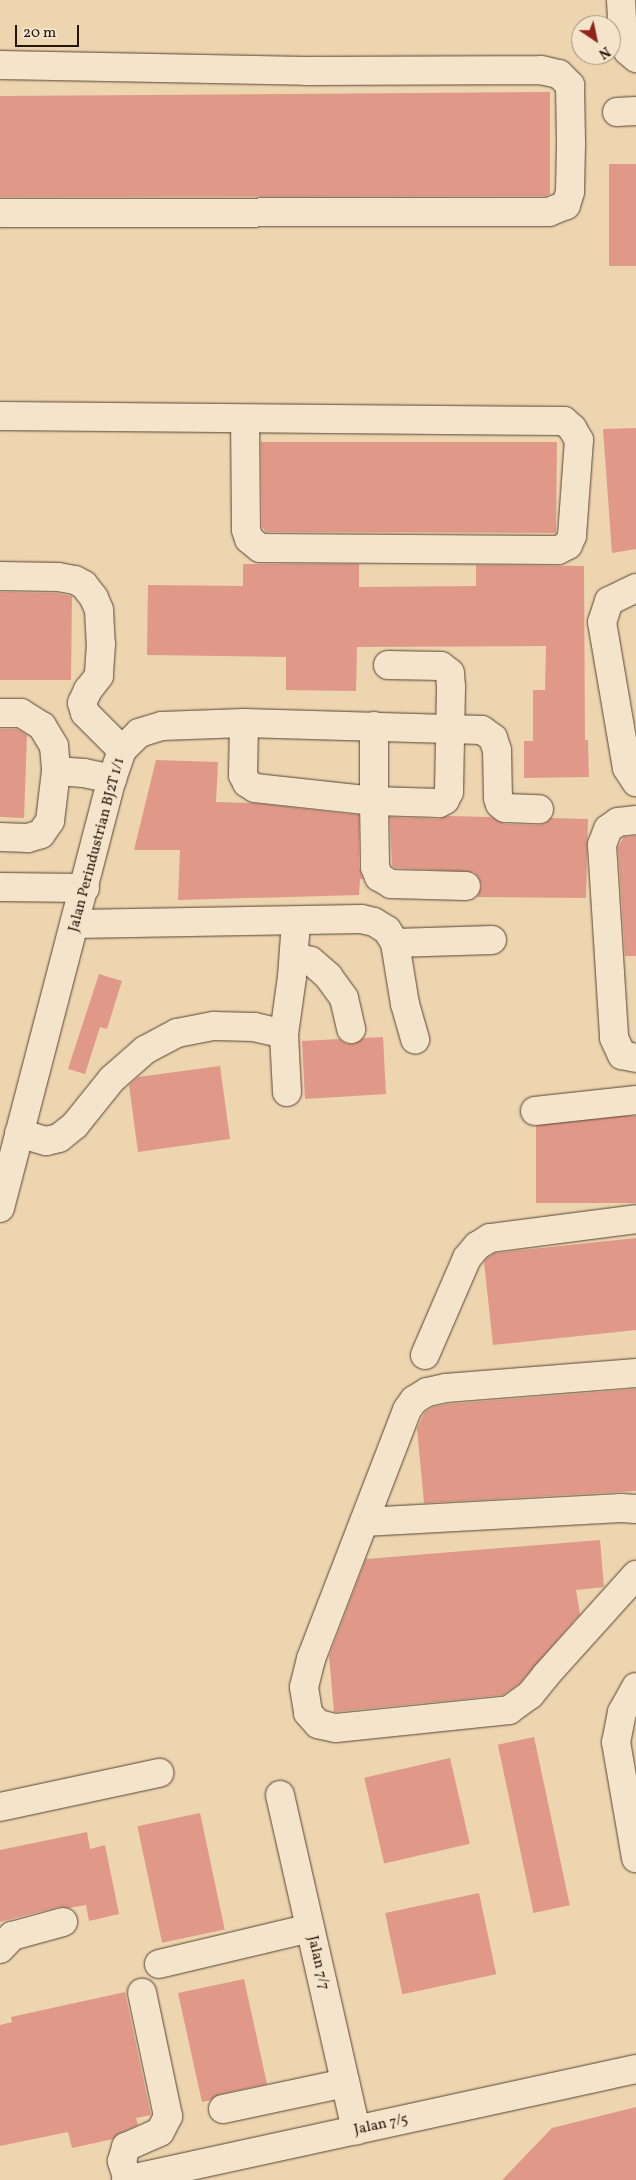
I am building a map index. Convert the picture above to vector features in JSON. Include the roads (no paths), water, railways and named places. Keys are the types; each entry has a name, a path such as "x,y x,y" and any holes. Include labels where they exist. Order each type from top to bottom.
{"street":[{"path":"621,0 623,38 628,51 636,58"},
{"path":"0,65 306,71 541,70 559,74 570,84 571,144 570,192 566,205 549,212 0,213"},
{"path":"0,416 564,421 572,428 579,440 572,536 568,545 558,550 260,548 249,539 246,530 245,419"},
{"path":"0,576 58,577 75,580 84,585 94,598 99,610 99,676 88,690 82,703 85,713 122,750"},
{"path":"636,588 609,601 602,622 627,768 636,782"},
{"path":"244,723 243,775 247,783 255,788 374,801 439,803 445,800 449,792 450,673 441,666 388,665"},
{"path":"0,713 21,713 42,726 54,746 56,771 50,821 41,834 28,838 0,837"},
{"name":"Jalan Perindustrian BJ2T 1/1","path":"0,1208 76,924 112,779 122,750 139,733 162,726 244,723 482,730 493,738 497,750 498,798 500,804 505,808 539,809"},
{"path":"374,726 375,867 380,877 391,884 466,886"},
{"path":"56,771 84,773 112,779"},
{"path":"636,820 618,822 608,829 602,845 614,1038 622,1055 636,1058"},
{"path":"0,887 85,888"},
{"path":"76,924 361,919 374,922 387,930 395,943 404,1004 415,1040"},
{"path":"287,1092 284,1034 294,957 296,921"},
{"path":"395,943 492,940"},
{"path":"294,957 311,961 328,976 344,998 350,1029"},
{"path":"19,1133 46,1141 59,1138 75,1125 112,1079 145,1050 177,1033 214,1026 254,1027 284,1034"},
{"path":"536,1111 636,1100"},
{"path":"425,1355 467,1258 477,1246 490,1238 636,1219"},
{"path":"636,1373 427,1392 414,1400 407,1410 311,1659 304,1687 308,1713 318,1724 336,1728 509,1710 530,1695 552,1667 636,1575"},
{"path":"364,1522 621,1508 636,1509"},
{"path":"636,1686 622,1712 616,1742 636,1858"},
{"path":"0,1807 159,1773"},
{"name":"Jalan 7/7","path":"280,1795 356,2130"},
{"path":"0,1950 12,1936 63,1922"},
{"path":"159,1964 310,1928"},
{"path":"127,2180 122,2161 126,2147 160,2132 168,2116 142,1993"},
{"name":"Jalan 7/5","path":"127,2180 636,2069"},
{"path":"224,2109 345,2082"}]}
